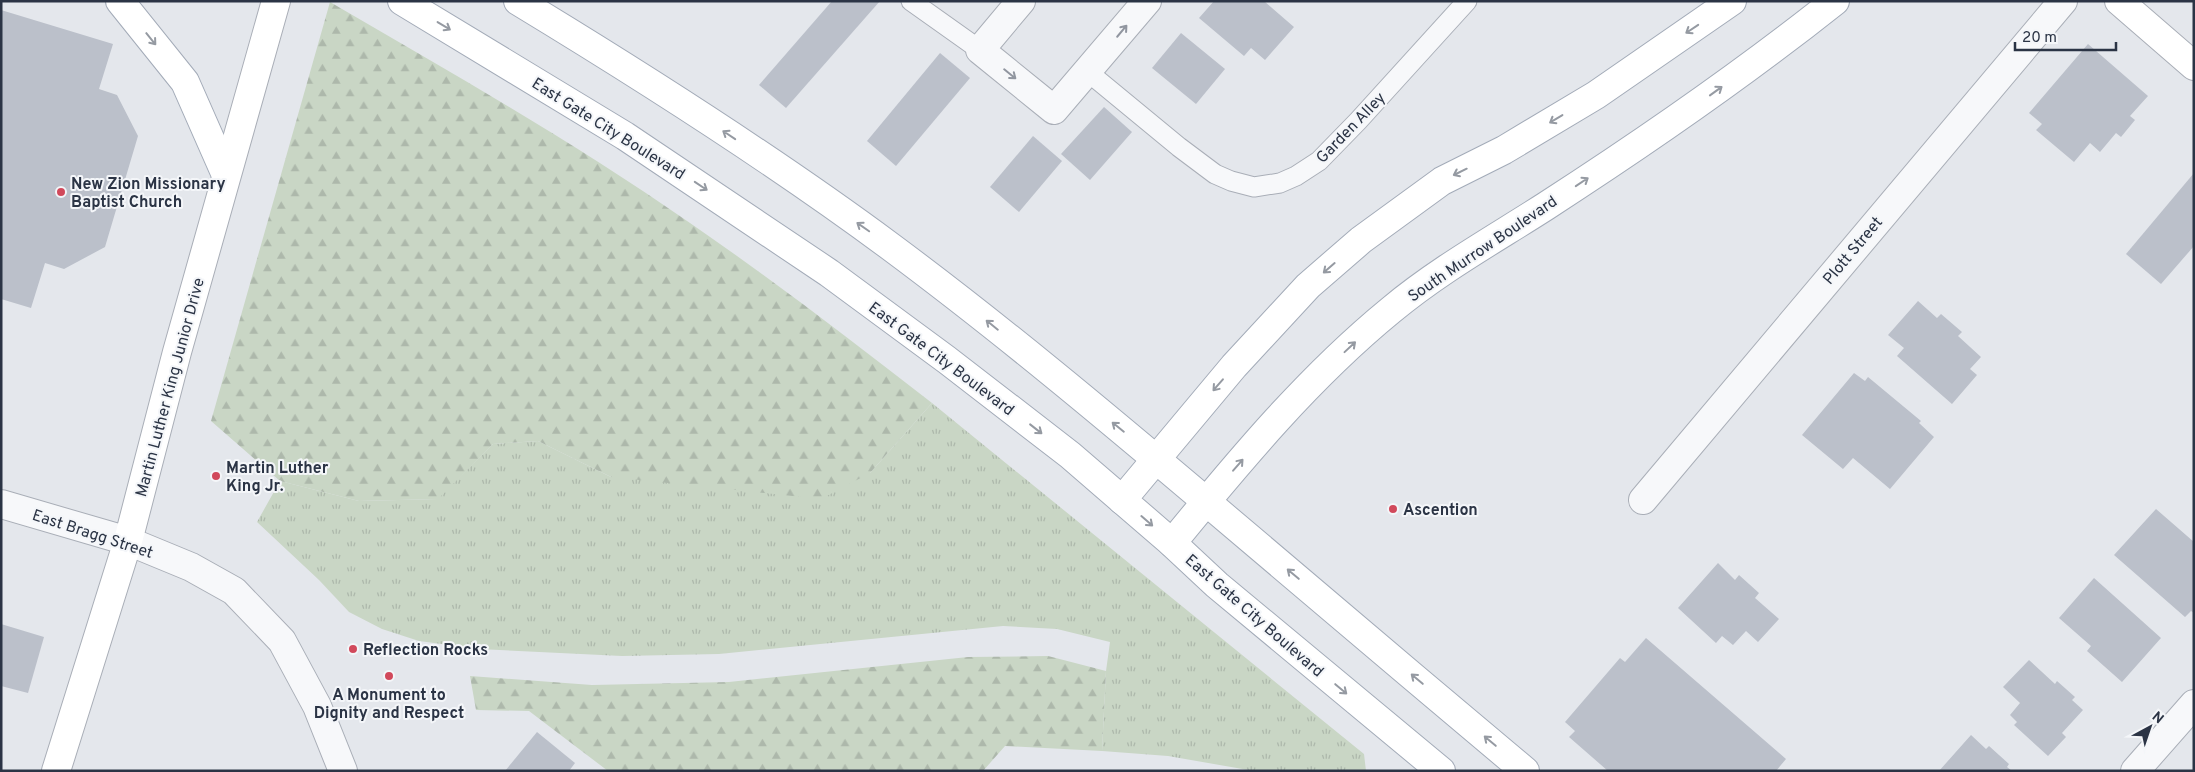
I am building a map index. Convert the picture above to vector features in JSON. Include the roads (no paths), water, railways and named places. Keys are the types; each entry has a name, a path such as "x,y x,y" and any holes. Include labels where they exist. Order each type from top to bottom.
{"main road":[{"path":"120,1 185,82 226,175"},
{"name":"East Gate City Boulevard","path":"402,1 625,136 829,273 955,366 1070,455 1172,543 1217,586 1430,767"},
{"path":"518,1 657,87 789,174 984,318 1156,458 1525,771"},
{"path":"1122,500 1234,366 1308,286 1361,240 1442,181 1504,150 1596,95 1732,1"},
{"name":"South Murrow Boulevard","path":"1172,543 1284,412 1390,311 1441,272 1697,106 1835,1"},
{"path":"2119,1 2194,66"},
{"name":"Martin Luther King Junior Drive","path":"56,771 128,541 226,175 274,9"}],"street":[{"path":"1021,1 980,50 1054,110 1147,1"},
{"name":"Plott Street","path":"1642,500 2063,1"},
{"name":"East Bragg Street","path":"1,504 128,541 191,567 234,591 282,641 317,706 343,771"},
{"path":"2135,771 2194,704"}],"lane":[{"path":"911,1 980,50"},
{"name":"Garden Alley","path":"1088,72 1215,174 1231,181 1254,187 1280,184 1319,162 1467,1"}],"place":[{"name":"New Zion Missionary Baptist Church","path":"61,192"},
{"name":"Martin Luther King Jr.","path":"216,476"},
{"name":"Ascention","path":"1393,509"},
{"name":"Reflection Rocks","path":"353,649"},
{"name":"A Monument to Dignity and Respect","path":"389,676"}]}
